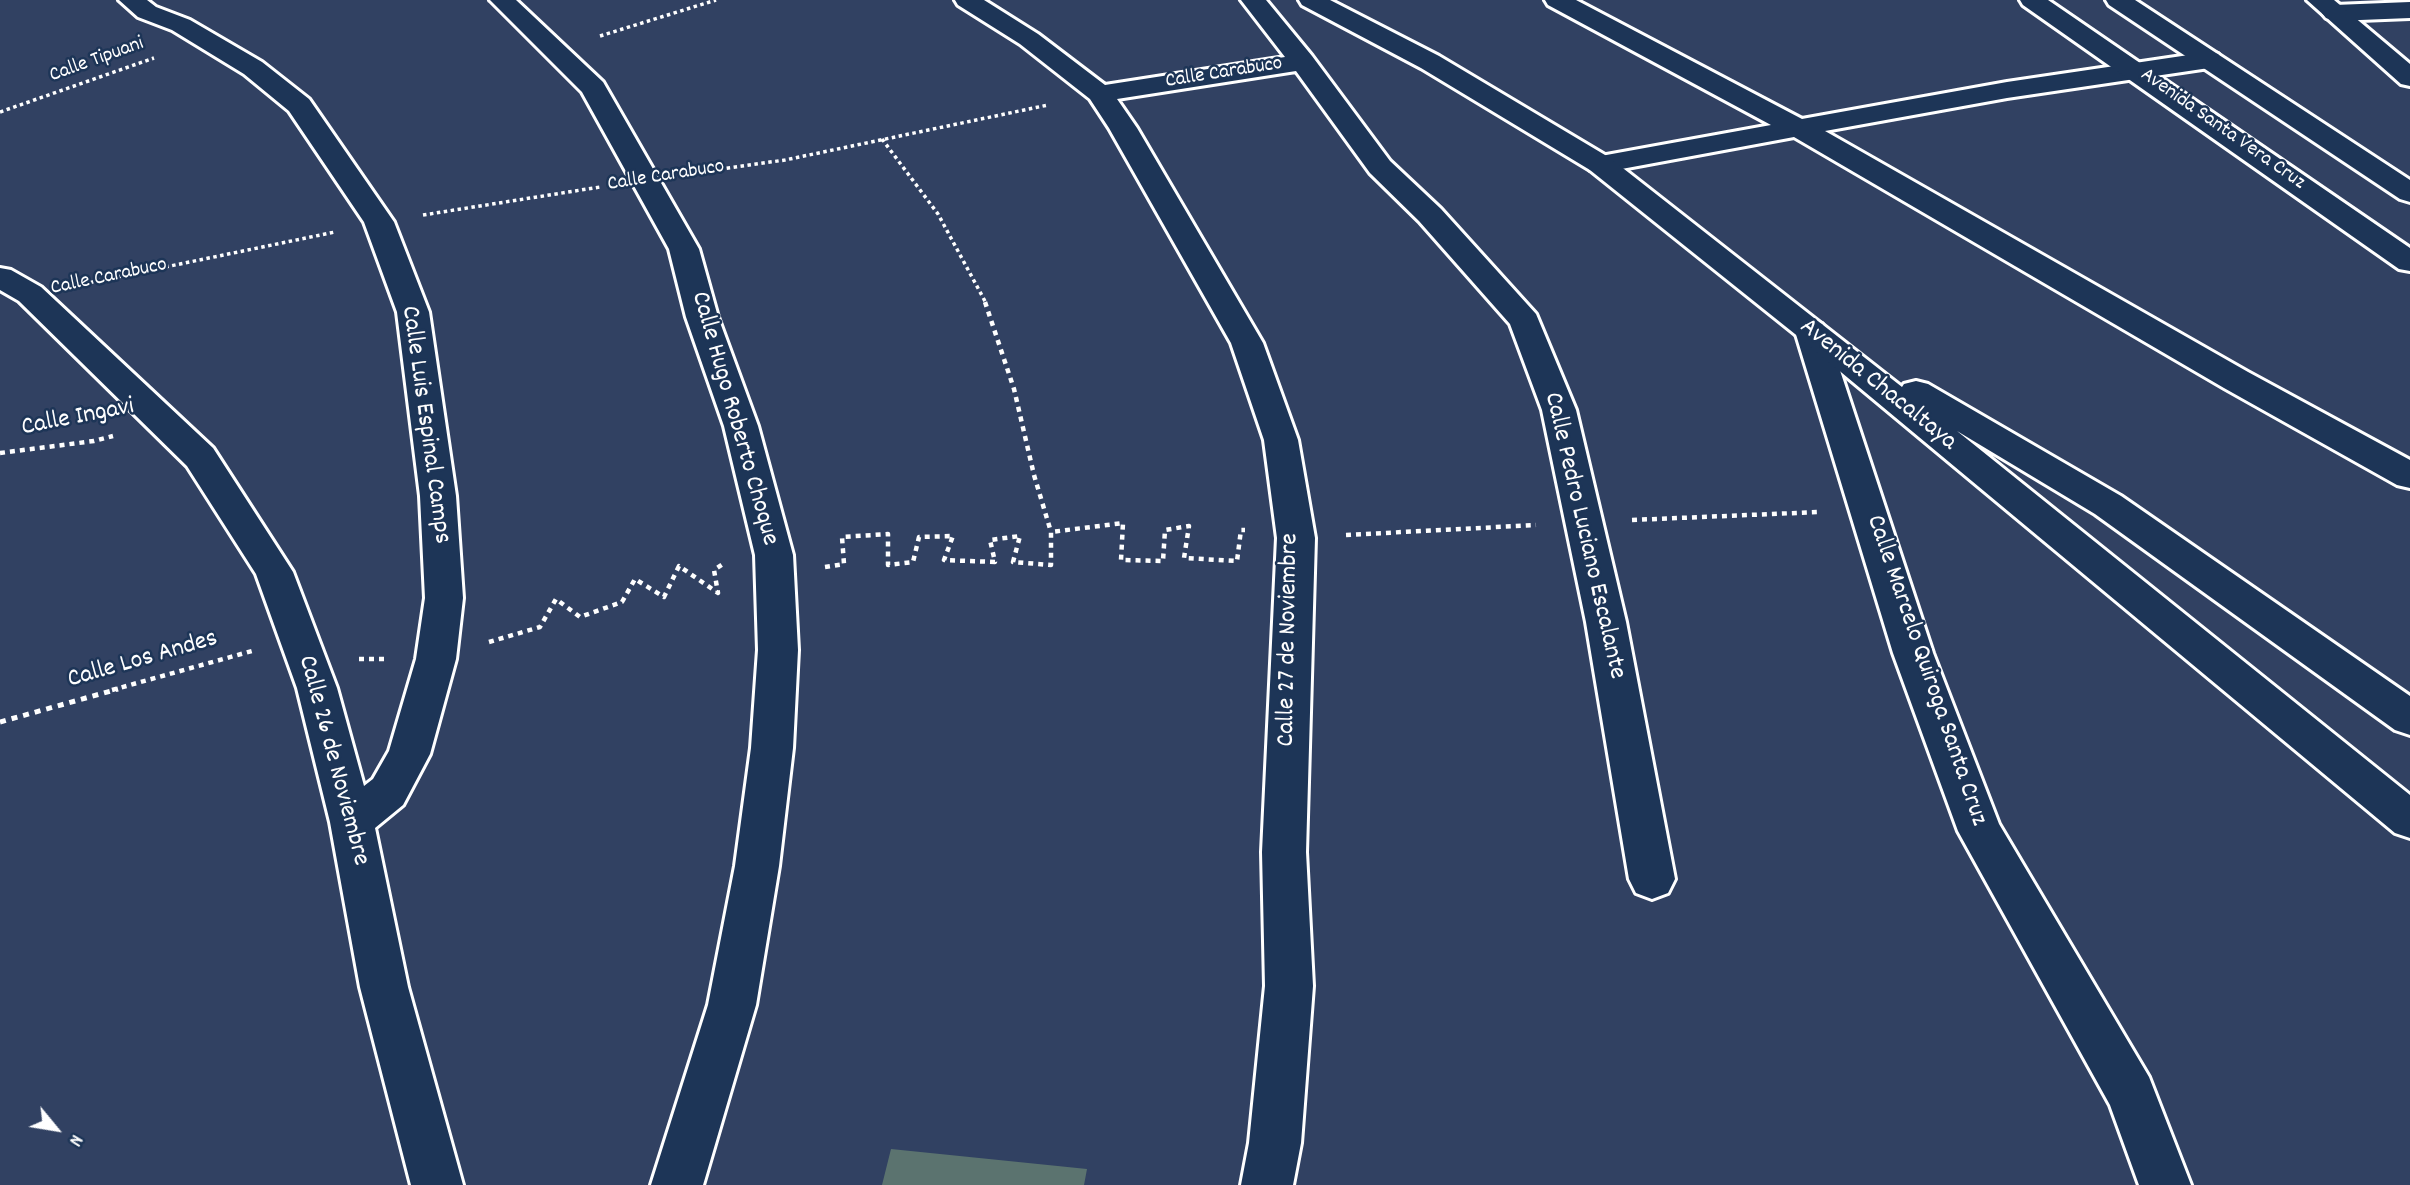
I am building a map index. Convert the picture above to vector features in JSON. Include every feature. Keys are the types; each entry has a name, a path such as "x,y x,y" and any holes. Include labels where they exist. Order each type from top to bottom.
{"street":[{"name":"Calle Luis Espinal Camps","path":"131,0 147,12 181,26 253,68 299,105 379,222 413,312 438,496 444,598 436,659 409,754 388,792 352,822"},
{"name":"Calle Hugo Roberto Choque","path":"502,0 593,88 684,249 702,317 741,426 774,555 778,650 772,748 757,866 732,1005 677,1185"},
{"name":"Calle 27 de Noviembre","path":"967,0 1029,39 1100,94 1123,128 1247,343 1281,440 1296,538 1284,852 1289,986 1275,1143 1267,1185"},
{"name":"Calle Pedro Luciano Escalante","path":"1253,0 1303,62 1380,167 1430,215 1525,321 1559,410 1606,622 1652,879"},
{"name":"Avenida Chacaltaya","path":"1311,0 1430,62 1600,164 1811,331 2410,820"},
{"path":"1557,0 1800,130 2236,380 2410,476"},
{"name":"Avenida Santa Vera Cruz","path":"2032,0 2410,262"},
{"name":"Avenida Santa Vera Cruz","path":"2118,0 2410,193"},
{"path":"2327,6 2410,10"},
{"path":"2327,6 2410,78"},
{"path":"1600,164 1800,130 2007,90 2209,60"},
{"name":"Calle Carabuco","path":"1100,94 1303,62"},
{"name":"Calle 26 de Noviembre","path":"15,286 200,457 274,572 317,688 352,822 384,987 438,1185"},
{"path":"1811,331 2108,505 2410,718"},
{"name":"Calle Marcelo Quiroga Santa Cruz","path":"1811,331 1913,653 1980,831 2131,1094 2165,1185"}],"path":[{"path":"556,50 716,0"},
{"name":"Calle Tipuani","path":"0,113 204,40"},
{"name":"Calle Carabuco","path":"15,286 379,222 785,160 1100,94"},
{"path":"317,688 354,675 345,659 436,659 540,627 556,599 580,617 622,602 635,579 664,597 679,566 718,593 714,570 743,550 775,574 844,564 842,537 888,534 888,565 913,562 919,537 953,536 944,560 995,562 990,540 1020,536 1013,562 1051,565 1051,532 1034,475 1014,389 985,301 938,214 883,139"},
{"name":"Calle Ingavi","path":"0,453 93,441 163,421"},
{"path":"1051,532 1123,523 1121,560 1163,561 1165,530 1189,526 1184,558 1237,561 1241,530 1269,530 1273,548 1294,550"},
{"name":"Calle Los Andes","path":"0,722 297,638"}],"green space":[{"path":"891,1149 1087,1169 1084,1185 882,1185"}]}
